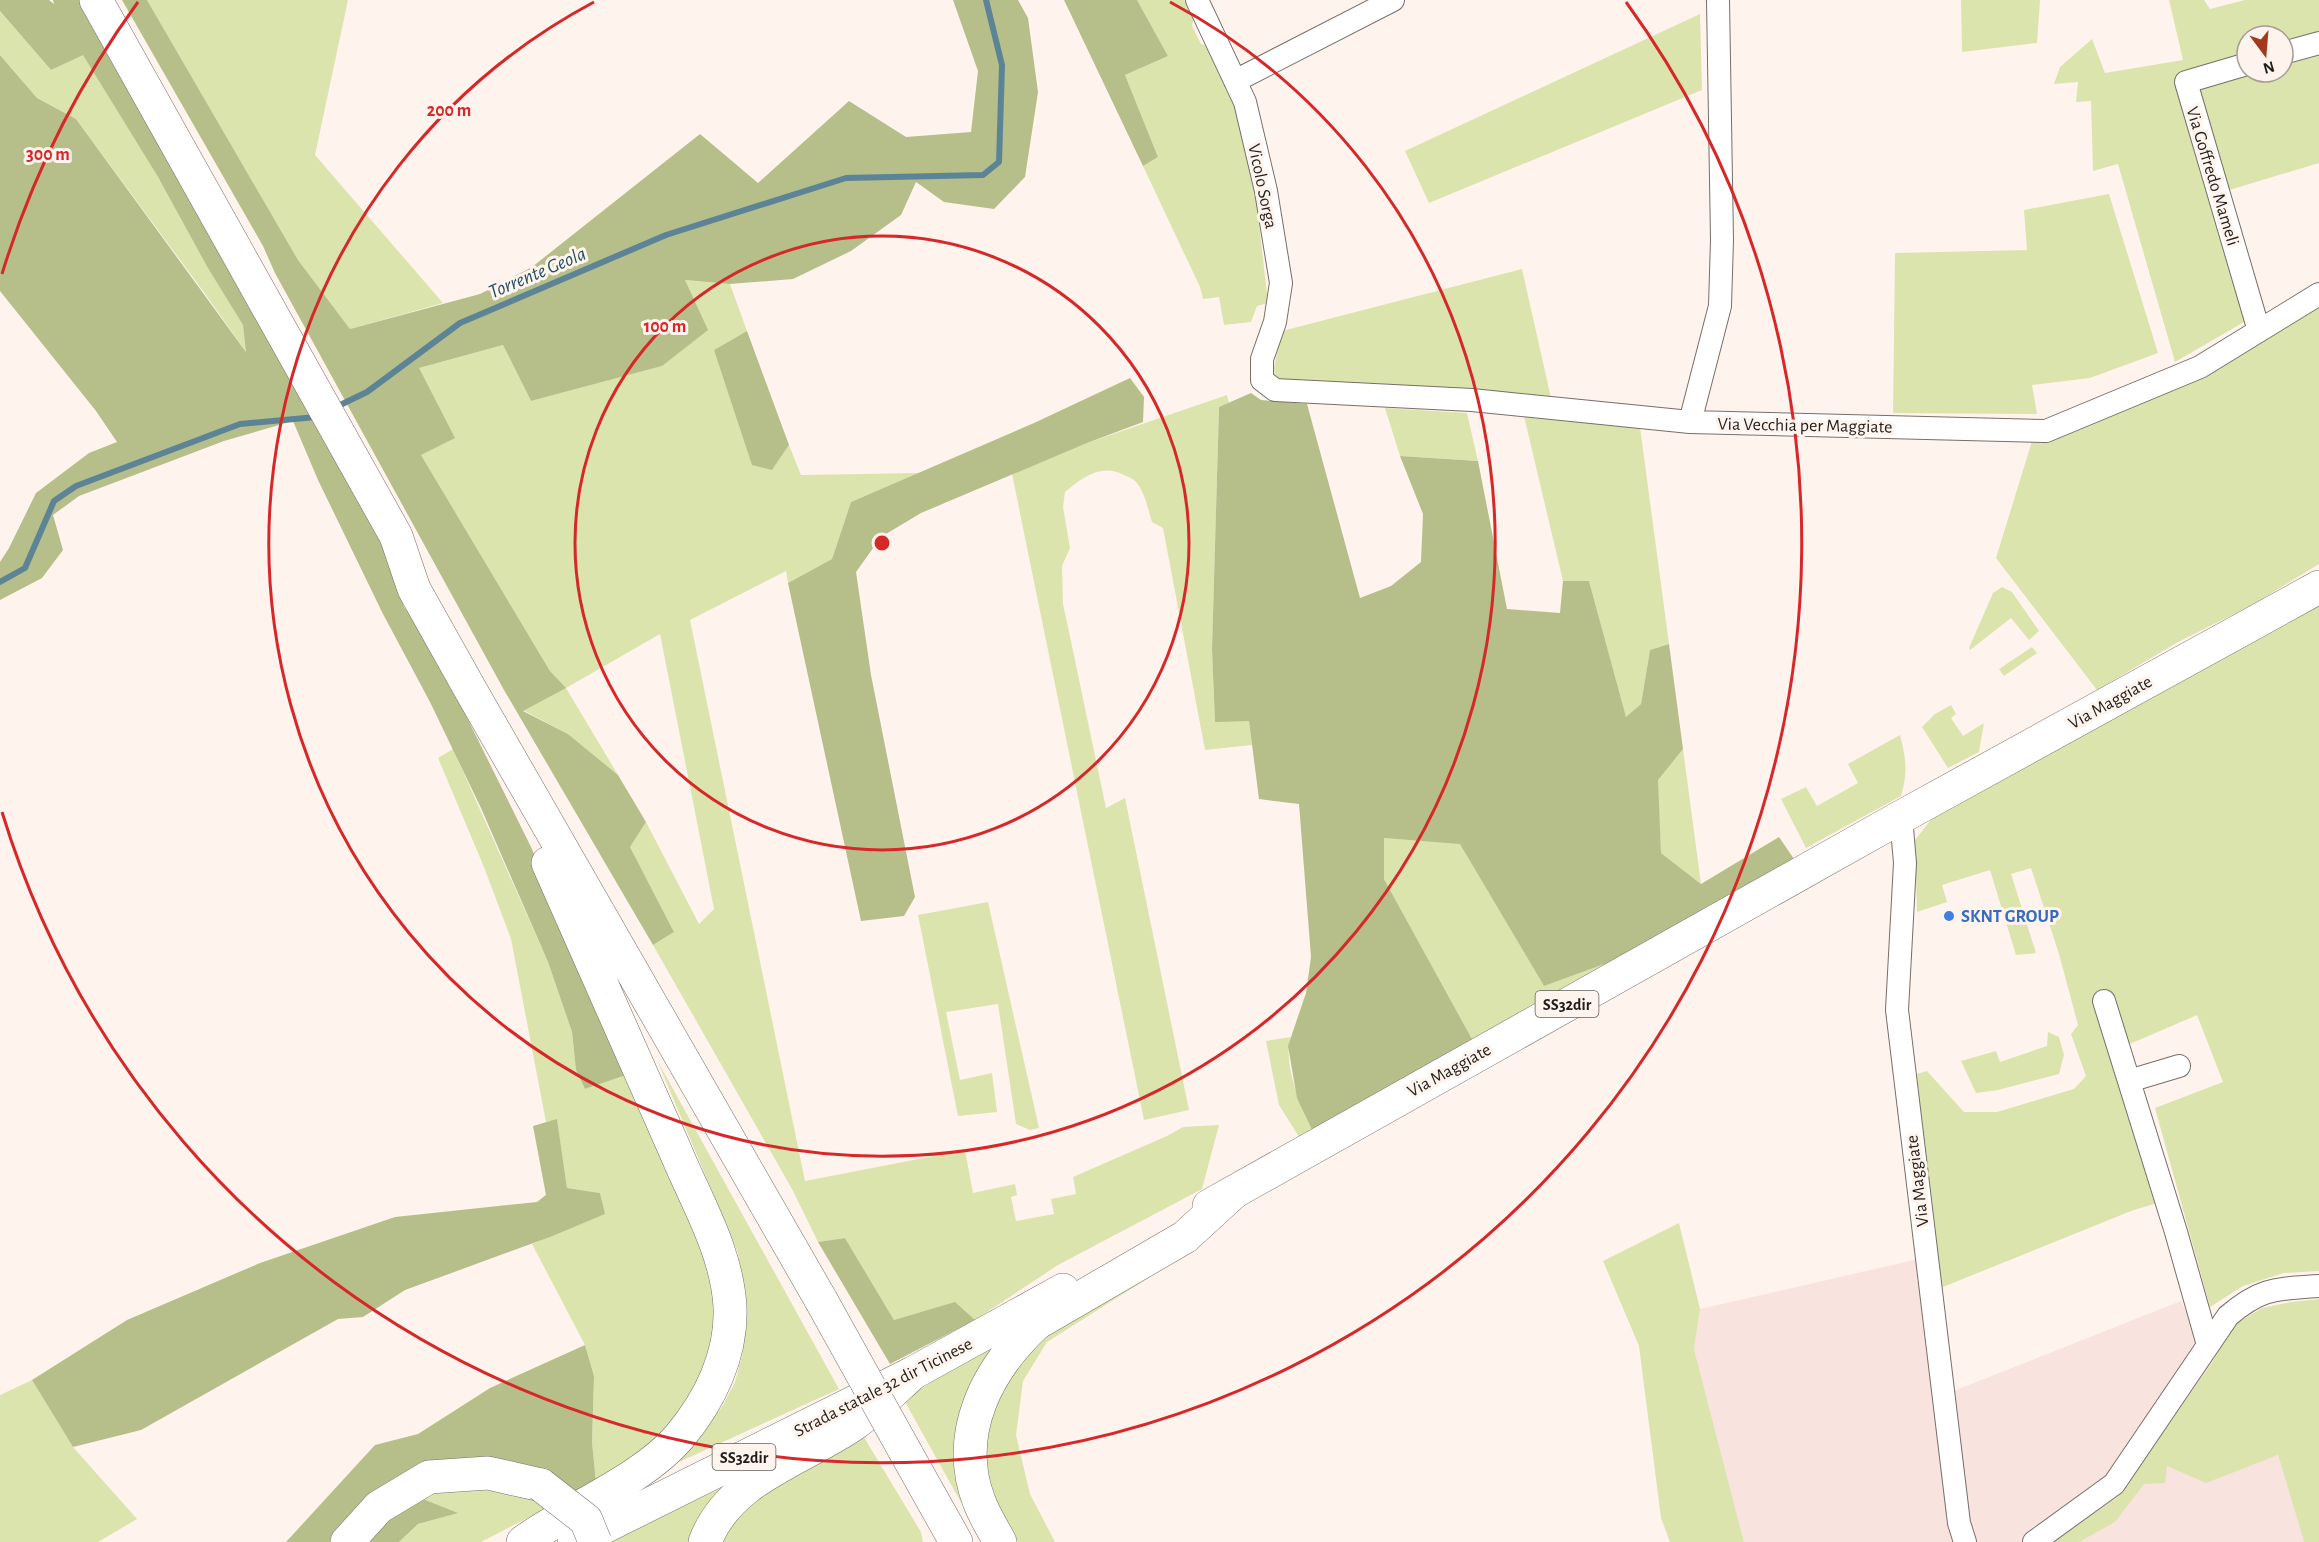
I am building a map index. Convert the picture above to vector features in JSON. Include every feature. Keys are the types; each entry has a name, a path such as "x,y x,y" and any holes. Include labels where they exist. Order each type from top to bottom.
{"main road":[{"path":"96,0 396,536 414,589 821,1300 956,1542"},
{"name":"Via Maggiate","path":"998,1327 1901,817 2319,588"},
{"path":"470,689 645,1077 721,1256 730,1309 723,1362 706,1398 679,1437 663,1454 639,1471 523,1542"},
{"path":"1000,1542 979,1502 969,1453 976,1413 993,1374 1025,1334 1037,1323 1185,1237 1234,1192"},
{"name":"Strada statale 32 dir Ticinese","path":"574,1542 913,1373 998,1327"},
{"path":"705,1542 712,1523 723,1508 744,1490 764,1475 855,1423 913,1373"},
{"path":"906,1454 933,1542"},
{"path":"347,1542 379,1508 429,1477 488,1473 541,1485 585,1520 595,1542"}],"street":[{"name":"Vicolo Sorga","path":"1197,0 1245,102 1266,191 1281,283 1275,322 1262,359 1262,380"},
{"path":"1235,81 1393,0"},
{"path":"1690,422 1720,306 1722,240 1718,0"},
{"path":"2295,50 2319,43"},
{"name":"Via Goffredo Mameli","path":"2235,68 2186,82 2259,331"},
{"name":"Via Vecchia per Maggiate","path":"1262,380 1275,390 1472,400 1690,422 2046,431 2200,367 2319,294"},
{"name":"Via Maggiate","path":"1901,817 1905,863 1898,1010 1956,1500 1959,1523 1965,1542"},
{"path":"2104,1001 2208,1345"},
{"path":"2129,1081 2179,1066"},
{"path":"2034,1542 2114,1484 2228,1316 2246,1300 2267,1291 2319,1286"}],"shaded area":[{"path":"1923,1258 1951,1392 2181,1301 2211,1364 2242,1468 2278,1455 2304,1542 1744,1542 1694,1349 1700,1309"}],"green space":[{"path":"0,0 49,0 54,4 53,0 83,0 384,544 404,607 432,647 531,847 632,1073 585,1089 576,1070 572,1032 548,962 481,808 430,702 383,614 318,480 293,421 224,441 79,496 53,515 63,550 42,578 0,600 0,562 36,493 89,453 117,442 96,411 0,291 0,55 37,98 76,119 246,352 243,325 208,268 158,177 83,55 51,70 0,11"},
{"path":"122,0 147,0 298,260 350,329 480,294 532,267 700,134 758,183 849,101 906,137 971,132 978,71 953,0 1018,0 1028,18 1038,92 1025,177 994,209 944,202 916,182 901,215 851,251 793,279 730,284 685,280 708,330 662,366 531,401 503,345 419,368 455,438 421,455 550,671 566,688 523,711 568,734 618,775 646,822 630,847 674,932 653,945 504,690 275,273 263,246"},
{"path":"147,0 348,0 315,155 443,303 350,329 298,260"},
{"path":"1064,0 1137,0 1168,56 1125,75 1158,157 1143,166"},
{"path":"1137,0 1184,0 1194,17 1192,26 1201,44 1210,47 1238,111 1254,179 1268,303 1257,306 1251,322 1224,325 1219,297 1203,299 1200,287 1143,166 1158,157 1125,75 1168,56"},
{"path":"1961,0 2040,0 2037,43 1962,52"},
{"path":"2169,0 2204,0 2210,9 2245,0 2319,0 2319,163 2226,191 2263,311 2175,362 2118,164 2093,171 2091,101 2076,102 2078,82 2054,84 2060,67 2092,39 2105,73 2183,60"},
{"path":"0,11 51,70 83,54 158,177 243,325 247,353 76,119 37,98 0,55"},
{"path":"1700,14 1702,90 1429,203 1405,151"},
{"path":"2109,194 2158,353 2090,378 2032,385 2037,414 1893,413 1895,253 2027,250 2024,210"},
{"path":"1522,269 1551,398 1275,379 1274,367 1282,331"},
{"path":"684,280 730,284 747,331 714,350 772,470 789,445 801,475 919,473 851,502 832,559 788,583 786,571 690,620 805,1181 965,1150 973,1193 1015,1184 1017,1195 1011,1197 1016,1221 1054,1214 1051,1199 1076,1194 1073,1177 1183,1127 1219,1125 1202,1189 1058,1265 975,1320 955,1303 894,1320 845,1238 818,1242 792,1189 653,945 674,932 630,847 646,822 699,924 714,909 660,634 566,688 618,775 568,734 523,710 565,688 550,671 421,455 419,368 503,345 531,401 662,366"},
{"path":"2319,304 2319,564 2254,604 2178,642 2097,690 1996,558 2032,441"},
{"path":"747,331 789,445 772,470 752,465 714,350"},
{"path":"1130,378 1144,397 1143,422 1087,443 921,513 881,537 856,572 871,675 915,897 904,916 861,921 788,583 832,559 851,502 1034,423"},
{"path":"1251,393 1261,400 1307,404 1360,598 1391,586 1421,562 1423,514 1400,456 1478,461 1507,609 1560,613 1563,581 1589,581 1626,717 1641,704 1650,650 1669,644 1683,749 1658,780 1661,853 1701,884 1779,837 1794,859 1610,962 1544,986 1460,844 1384,838 1384,879 1472,1039 1312,1130 1297,1098 1288,1046 1306,993 1311,957 1299,804 1259,799 1249,721 1215,722 1212,649 1219,407"},
{"path":"1227,395 1229,403 1219,407 1212,649 1215,721 1249,720 1252,745 1205,750 1163,528 1152,522 1144,496 1136,482 1108,470 1093,473 1065,492 1063,507 1070,548 1062,566 1063,604 1106,808 1125,798 1189,1110 1144,1120 1012,474 1087,443"},
{"path":"1385,408 1467,413 1478,461 1400,456"},
{"path":"1524,416 1640,427 1669,644 1650,650 1641,704 1626,718 1589,581 1563,581"},
{"path":"2002,587 2012,592 2039,631 2029,640 2011,618 1970,650 1993,593"},
{"path":"2319,604 2319,1271 2284,1273 2243,1286 2210,1307 2155,1108 2223,1082 2197,1015 2109,1053 2157,1203 2131,1211 1938,1289 1917,1074 1927,1071 1964,1112 1997,1112 2074,1089 2086,1076 2071,1034 2078,1025 2059,954 2031,868 2011,874 2036,953 2016,955 1990,870 1942,885 1947,902 1917,912 1915,840 1934,816"},
{"path":"2032,647 2037,653 2004,676 1999,669"},
{"path":"1951,705 1956,714 1951,718 1963,736 1984,723 1979,752 1948,768 1922,727 1935,714"},
{"path":"1900,735 1905,766 1905,780 1901,796 1806,848 1781,799 1806,787 1817,806 1858,783 1848,764"},
{"path":"453,749 548,962 572,1032 576,1070 585,1089 632,1073 708,1251 719,1350 672,1428 596,1483 592,1442 594,1376 585,1345 532,1244 604,1214 600,1193 567,1188 557,1120 546,1122 511,939 484,867 438,758"},
{"path":"1683,749 1701,884 1661,853 1657,780"},
{"path":"1384,838 1460,843 1544,986 1610,962 1472,1039 1384,879"},
{"path":"988,902 1039,1128 1030,1130 1016,1124 998,1004 946,1012 960,1080 992,1073 997,1112 958,1116 918,915"},
{"path":"2048,1032 2059,1037 2064,1055 2059,1074 1998,1090 1976,1093 1961,1061 1996,1051 2000,1062 2047,1046"},
{"path":"1291,1037 1289,1059 1291,1071 1298,1097 1312,1130 1299,1137 1279,1105 1266,1041"},
{"path":"657,1060 839,1389 657,1472 704,1428 722,1407 735,1382 742,1356 747,1307 738,1253"},
{"path":"557,1119 567,1188 600,1193 605,1214 550,1237 405,1290 363,1317 338,1319 141,1430 73,1447 32,1380 127,1320 260,1263 395,1217 537,1202 546,1195 533,1126"},
{"path":"1679,1223 1700,1309 1694,1349 1744,1542 1670,1542 1661,1518 1639,1346 1603,1261"},
{"path":"845,1238 894,1320 955,1302 975,1320 890,1364 818,1242"},
{"path":"1161,1270 1047,1342 1023,1381 1016,1435 1030,1494 1055,1542 1018,1542 999,1510 985,1470 985,1426 1000,1383 1056,1326"},
{"path":"2319,1299 2319,1542 2304,1542 2278,1455 2206,1483 2167,1466 2165,1483 2144,1484 2115,1522 2079,1542 2053,1542 2118,1497 2211,1364 2232,1326 2262,1308"},
{"path":"993,1342 998,1350 977,1379 983,1542 904,1400"},
{"path":"585,1345 594,1376 592,1442 596,1483 572,1495 486,1459 335,1542 286,1542 375,1445 418,1434 490,1388"},
{"path":"32,1380 73,1447 137,1519 98,1542 0,1542 0,1395"},
{"path":"862,1434 921,1532 923,1542 717,1542 742,1505"},
{"path":"741,1479 694,1542 611,1542 610,1540"},
{"path":"461,1483 527,1493 545,1509 481,1542 399,1542 418,1524 457,1513 413,1495"},
{"path":"413,1495 458,1513 418,1524 399,1542 357,1542"}],"waterway":[{"name":"Torrente Geola","path":"336,407 367,392 460,323 666,235 846,178 983,175 999,162 1002,65 986,0"},
{"name":"Torrente Geola","path":"0,582 25,568 54,501 76,486 240,424 316,417"}],"place":[{"name":"SKNT GROUP","path":"1949,916"}]}
